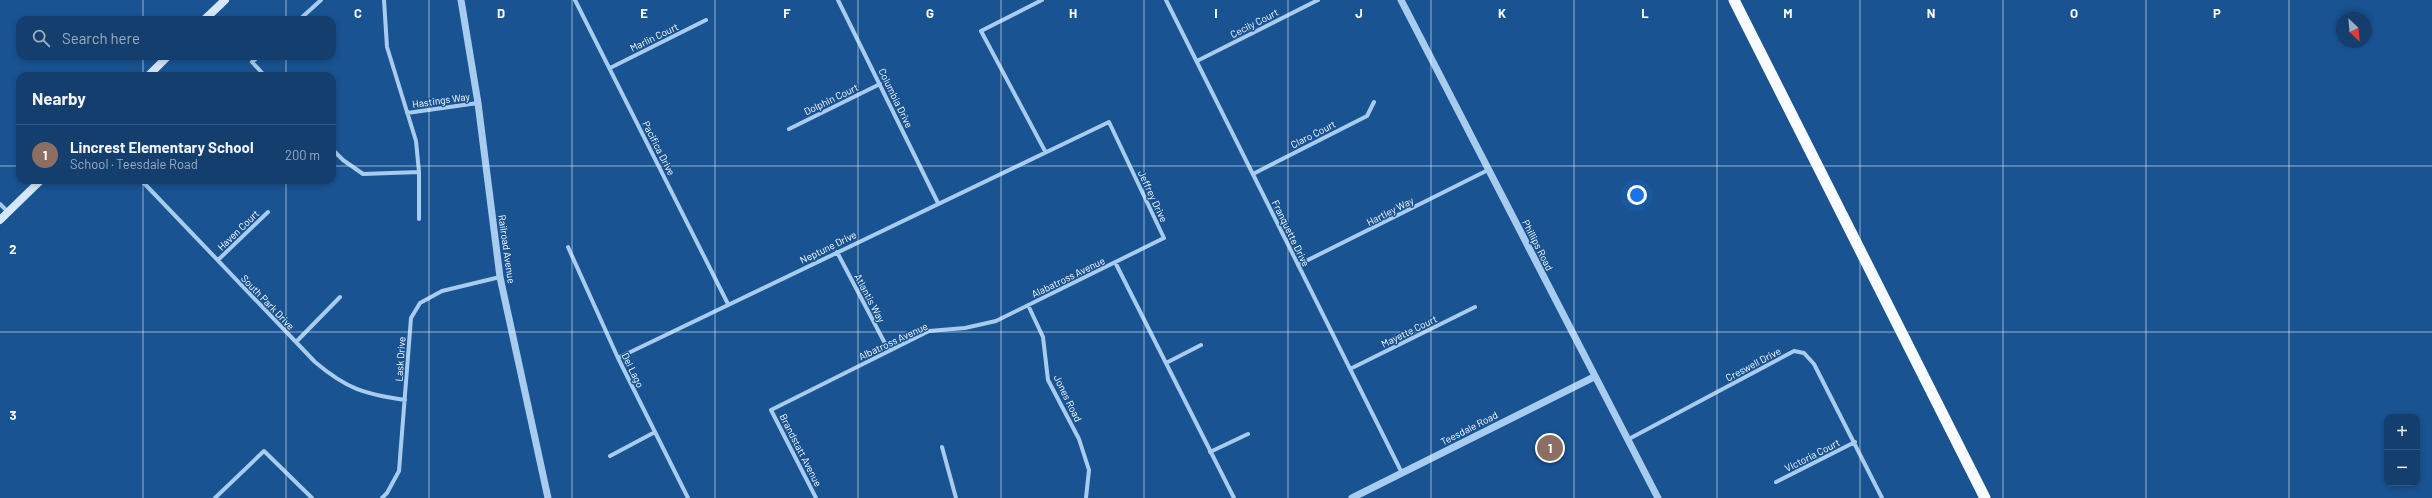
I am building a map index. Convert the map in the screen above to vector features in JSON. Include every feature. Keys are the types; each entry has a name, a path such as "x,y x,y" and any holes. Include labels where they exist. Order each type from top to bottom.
{"highway":[{"path":"1734,0 1985,498"}],"main road":[{"path":"208,16 225,0"},
{"path":"152,72 164,60"},
{"path":"0,220 37,184"}],"street":[{"path":"303,16 321,0"},
{"name":"Hastings Way","path":"384,0 387,48 416,141 419,172 419,219"},
{"name":"Railroad Avenue","path":"461,0 478,102 500,277 548,498"},
{"name":"Pacifica Drive","path":"575,0 728,304"},
{"name":"Columbia Drive","path":"838,0 938,203"},
{"path":"1042,0 981,31 1045,151"},
{"name":"Franquette Drive","path":"1166,0 1402,473"},
{"name":"Cecily Court","path":"1197,61 1318,0"},
{"name":"Phillips Road","path":"1401,0 1594,377 1658,498"},
{"name":"Marlin Court","path":"610,68 706,20"},
{"path":"254,60 252,62 261,72"},
{"name":"Dolphin Court","path":"788,129 880,84"},
{"name":"Hastings Way","path":"407,113 478,102"},
{"name":"Claro Court","path":"1252,174 1367,116 1374,102"},
{"name":"Jeffrey Drive","path":"1045,151 1109,122 1164,238 1115,262"},
{"name":"Neptune Drive","path":"618,358 1045,151"},
{"path":"336,152 343,160 363,174 419,172"},
{"name":"Hartley Way","path":"1298,265 1488,170"},
{"name":"South Park Drive","path":"146,184 296,342 338,381 370,395 405,400"},
{"path":"0,204 8,212"},
{"name":"Haven Court","path":"218,260 268,212"},
{"name":"Del Lago","path":"568,247 618,358 688,498"},
{"name":"Atlantis Way","path":"837,252 889,351"},
{"path":"1115,262 1234,498"},
{"name":"Alabatross Avenue","path":"1028,305 1115,262"},
{"name":"Lask Drive","path":"382,498 388,493 399,471 411,318 420,304 442,291 500,277"},
{"path":"296,342 340,297"},
{"name":"Albatross Avenue","path":"771,410 929,331 965,328 996,321 1028,305"},
{"name":"Jones Road","path":"1028,305 1043,337 1048,380 1080,439 1089,470 1086,498"},
{"name":"Mayette Court","path":"1350,369 1475,308"},
{"path":"1166,363 1201,345"},
{"name":"Creswell Drive","path":"1627,440 1794,351 1804,353 1814,364 1855,442 1882,498"},
{"name":"Teesdale Road","path":"1352,498 1594,377"},
{"name":"Brandstatt Avenue","path":"771,410 816,498"},
{"path":"610,456 655,432"},
{"path":"1210,452 1248,434"},
{"name":"Victoria Court","path":"1776,482 1855,442"},
{"path":"942,447 956,498"},
{"path":"215,498 264,451 312,498"}],"place":[{"name":"Lincrest Elementary School","path":"1550,448"}]}
